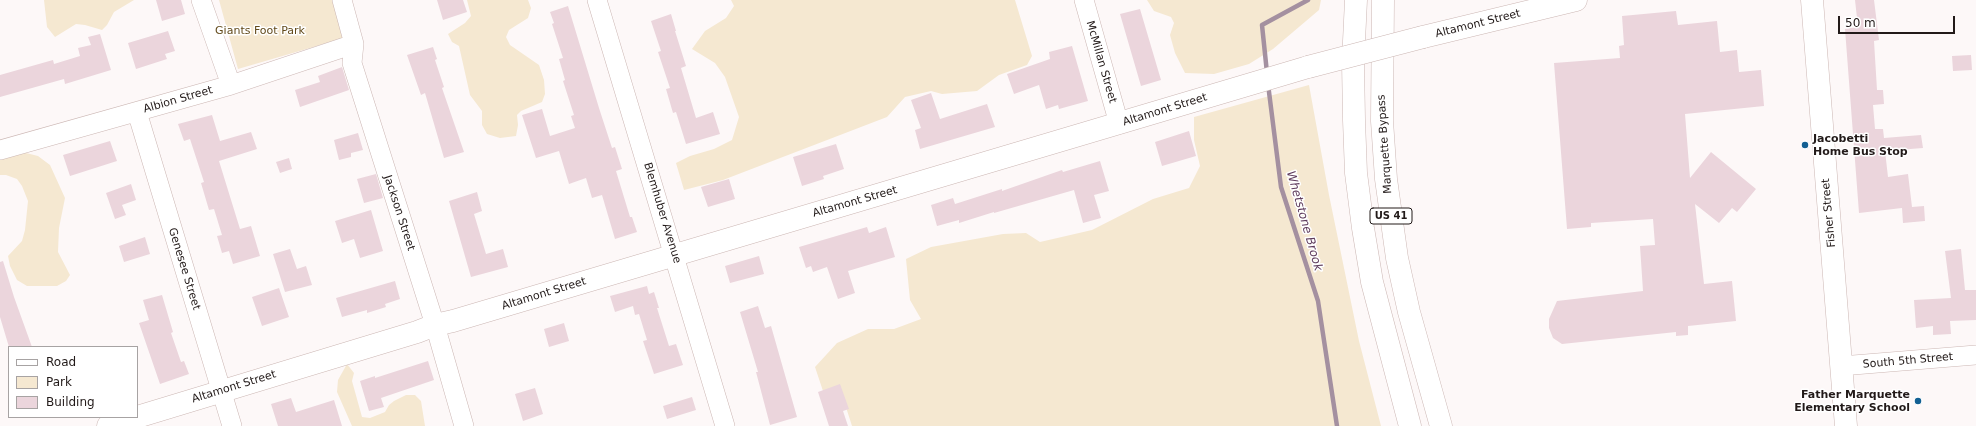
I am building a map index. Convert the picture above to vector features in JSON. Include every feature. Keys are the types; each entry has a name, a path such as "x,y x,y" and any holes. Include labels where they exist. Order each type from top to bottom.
{"main road":[{"name":"US 41","path":"1356,0 1353,62 1356,173 1372,282 1410,426"},
{"name":"Marquette Bypass","path":"1383,0 1382,121 1386,178 1397,258 1409,312 1440,426"},
{"name":"Altamont Street","path":"138,417 221,390 417,332 435,325 453,321 1308,67 1423,37 1576,0"},
{"name":"Fisher Street","path":"1812,0 1846,426"},
{"name":"Altamont Street","path":"108,426 134,418"}],"street":[{"path":"201,0 231,85"},
{"name":"Jackson Street","path":"342,0 354,44 352,63 435,325 464,426"},
{"name":"Blemhuber Avenue","path":"597,0 726,426"},
{"name":"McMillan Street","path":"1084,0 1119,124"},
{"name":"Albion Street","path":"0,150 231,85 354,44"},
{"name":"Genesee Street","path":"137,112 232,426"},
{"name":"South 5th Street","path":"1841,366 1976,355"}],"green space":[{"path":"44,0 134,0 114,12 107,25 102,30 76,24 55,37 47,27"},
{"name":"Giants Foot Park","path":"219,0 344,0 351,36 238,69"},
{"path":"467,0 528,0 531,8 528,18 509,30 506,37 510,45 539,65 544,80 545,94 542,102 521,111 517,115 518,125 516,136 500,138 487,134 482,125 482,111 470,95 459,46 452,42 448,34 465,23 471,16"},
{"path":"731,0 1015,0 1032,56 1027,65 999,75 977,91 942,94 931,91 905,97 887,117 723,180 684,190 676,163 690,156 714,149 732,140 739,117 725,77 715,63 692,49 705,31 726,18 734,6"},
{"path":"1147,0 1321,0 1319,10 1273,49 1249,64 1214,74 1185,73 1175,53 1170,35 1174,23 1171,17 1154,11"},
{"path":"1309,85 1329,195 1359,341 1381,426 852,426 844,401 823,391 815,367 837,343 868,329 894,329 921,319 910,300 906,259 931,247 1003,234 1026,233 1040,242 1092,230 1153,199 1189,188 1200,166 1194,140 1194,117"},
{"path":"8,153 26,153 38,156 50,165 65,198 59,228 58,252 70,275 66,281 57,286 27,286 17,280 10,266 8,256 22,241 25,230 28,201 22,186 17,179 6,175 0,175 0,157"},
{"path":"347,364 354,373 352,381 362,417 370,418 385,412 389,405 394,401 406,395 415,395 421,401 425,426 352,426 337,392 338,380"}],"building":[{"path":"156,0 181,0 185,14 162,21"},
{"path":"437,0 463,0 467,12 443,20"},
{"path":"1855,0 1874,0 1879,40 1874,41 1877,90 1883,90 1884,104 1873,105 1875,129 1883,129 1884,138 1921,135 1923,148 1885,151 1888,177 1908,174 1912,207 1924,206 1925,221 1903,223 1902,208 1859,213 1845,29 1858,27"},
{"path":"568,6 612,148 615,147 622,169 616,171 630,217 632,217 637,232 615,239 602,195 592,198 586,178 569,184 559,151 536,158 522,115 542,109 550,136 575,128 571,116 574,115 563,81 565,80 559,59 563,58 552,24 554,23 550,12"},
{"path":"1140,9 1161,80 1141,86 1120,14"},
{"path":"1676,11 1678,25 1717,21 1720,52 1737,50 1739,72 1761,70 1764,106 1685,114 1690,178 1711,152 1756,189 1737,212 1732,208 1719,223 1695,204 1704,284 1732,281 1736,321 1688,326 1688,335 1676,336 1676,332 1562,344 1553,338 1549,328 1549,319 1557,301 1643,291 1640,246 1655,245 1653,219 1591,223 1591,227 1567,229 1554,63 1620,58 1619,46 1624,45 1622,16"},
{"path":"671,14 686,66 681,68 696,118 713,112 720,134 686,144 676,112 673,113 666,89 670,88 658,52 661,51 651,21"},
{"path":"168,31 175,51 165,54 167,59 136,69 128,43"},
{"path":"100,34 111,70 65,84 64,79 0,97 0,75 53,60 54,64 80,56 78,48 91,45 88,37"},
{"path":"1072,46 1088,101 1059,109 1058,105 1046,109 1039,85 1014,94 1007,74 1050,59 1049,52"},
{"path":"433,47 437,59 435,60 444,87 442,88 464,152 444,158 425,93 421,95 407,55"},
{"path":"1971,55 1972,70 1953,71 1952,56"},
{"path":"342,67 349,90 300,107 295,90 320,82 318,76"},
{"path":"931,93 940,119 987,104 995,127 920,149 915,130 921,128 911,100"},
{"path":"212,115 220,141 251,132 257,149 219,161 240,229 251,226 260,256 233,264 229,251 222,253 217,236 222,235 214,209 209,210 201,183 204,182 190,139 184,141 178,124"},
{"path":"1189,131 1196,156 1162,166 1155,142"},
{"path":"358,133 363,150 351,153 351,157 339,160 334,140"},
{"path":"110,141 117,161 70,176 63,155"},
{"path":"836,144 844,169 823,176 824,179 802,186 793,157"},
{"path":"289,158 292,169 280,173 276,162"},
{"path":"1100,161 1109,191 1094,195 1101,218 1083,223 1074,190 959,223 959,220 937,226 931,205 953,198 955,204 1002,189 1002,191 1062,170 1063,172"},
{"path":"376,174 383,198 364,203 357,179"},
{"path":"729,179 735,199 708,207 701,187"},
{"path":"131,184 136,200 122,205 126,215 115,219 106,193"},
{"path":"477,192 482,211 474,214 486,254 503,249 508,267 471,277 449,201"},
{"path":"371,210 383,251 360,258 354,239 342,243 335,221"},
{"path":"867,227 869,233 886,227 895,257 848,271 855,293 838,299 827,267 813,272 811,266 806,268 799,247"},
{"path":"145,237 150,254 124,262 119,246"},
{"path":"290,249 297,269 306,266 312,285 285,292 273,254"},
{"path":"1961,249 1965,290 1976,290 1976,320 1950,321 1951,334 1933,335 1933,326 1916,328 1914,300 1951,298 1945,251"},
{"path":"759,256 764,274 730,283 725,266"},
{"path":"3,261 32,346 9,346 0,317 0,262"},
{"path":"395,281 400,299 385,304 386,307 367,313 367,310 342,317 336,298"},
{"path":"647,286 649,294 654,292 659,308 657,308 669,346 676,344 683,365 654,374 643,341 647,340 639,314 635,315 633,306 615,312 610,296"},
{"path":"279,288 289,317 262,326 252,297"},
{"path":"162,295 173,332 171,333 181,362 184,361 189,374 160,384 139,323 149,320 143,300"},
{"path":"758,306 765,328 771,326 797,417 770,425 756,372 758,372 740,312"},
{"path":"564,323 569,341 549,347 544,329"},
{"path":"428,361 434,380 381,398 384,407 369,411 360,381 375,376 375,378"},
{"path":"840,384 849,409 843,411 848,426 829,426 818,392"},
{"path":"535,388 543,414 523,421 515,394"},
{"path":"692,397 696,410 667,419 663,406"},
{"path":"291,398 296,412 334,400 342,426 278,426 271,404"}],"waterway":[{"name":"Whetstone Brook","path":"1267,73 1262,25 1308,0"},
{"name":"Whetstone Brook","path":"1268,84 1281,187 1318,301 1337,426"}],"place":[{"name":"Jacobetti Home Bus Stop","path":"1805,145"},
{"name":"Father Marquette Elementary School","path":"1918,401"}]}
